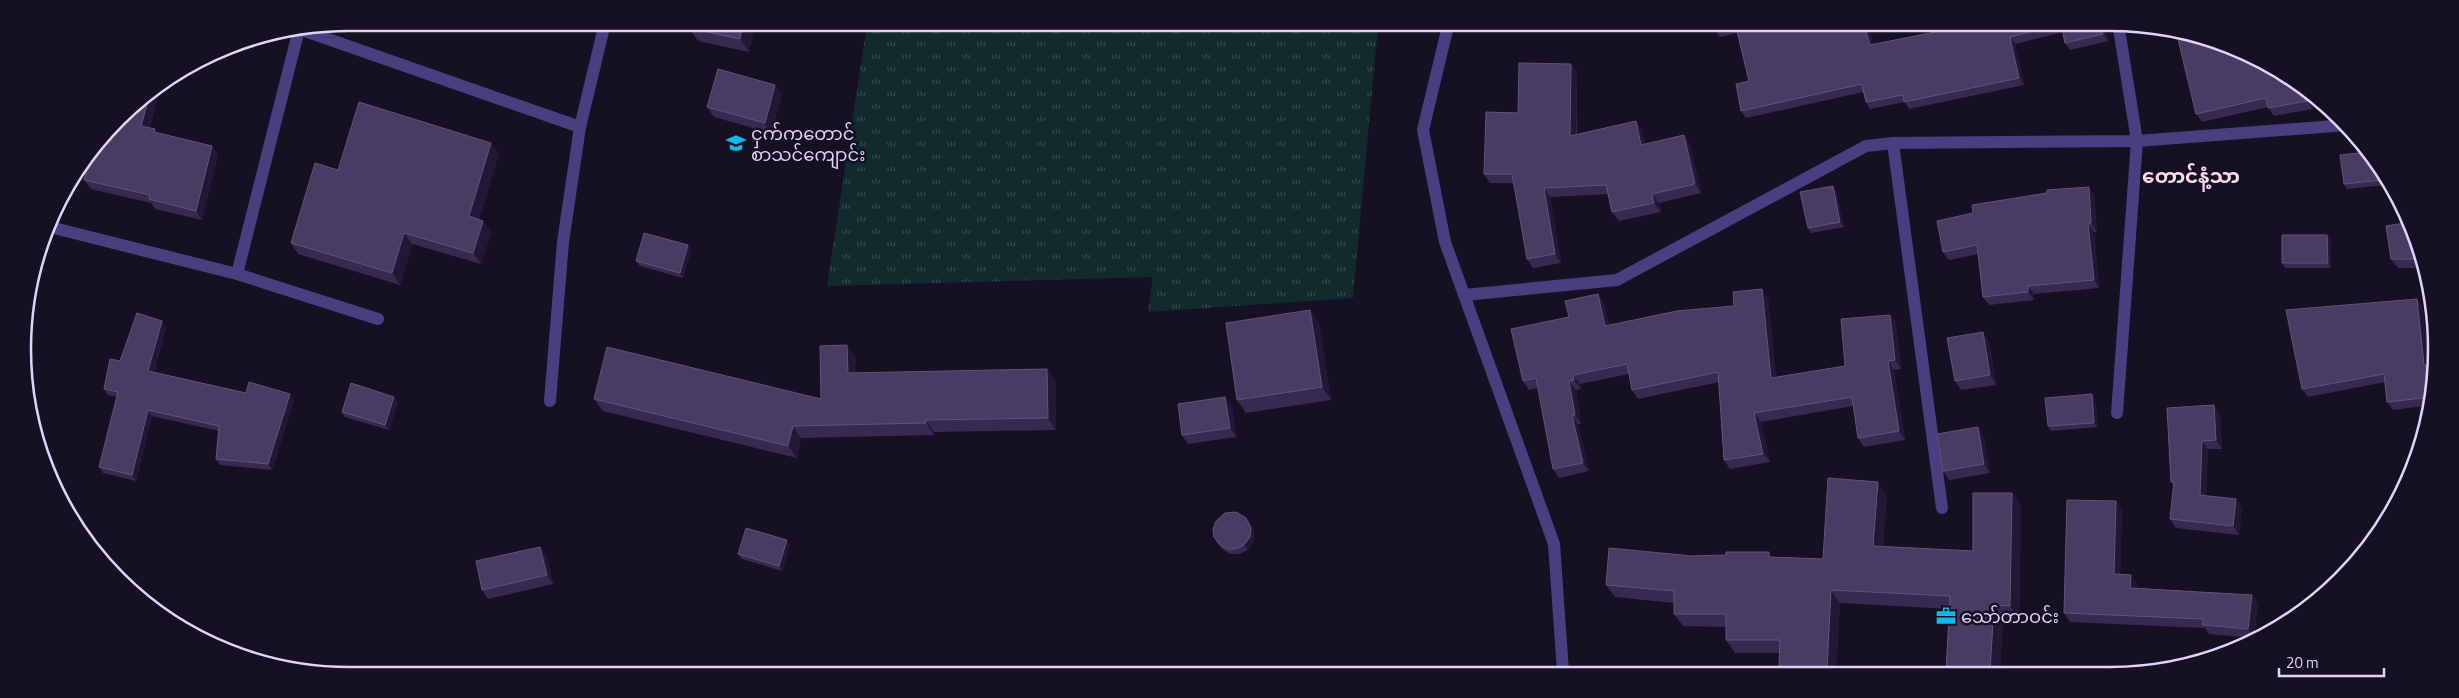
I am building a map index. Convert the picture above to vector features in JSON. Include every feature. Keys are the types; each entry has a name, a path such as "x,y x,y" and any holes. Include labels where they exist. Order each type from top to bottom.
{"street":[{"path":"550,401 563,242 580,127 603,31"},
{"path":"1447,31 1423,130 1445,242 1554,544 1563,667"},
{"path":"2117,413 2137,141 2122,32"},
{"path":"313,33 580,127"},
{"path":"237,274 297,36"},
{"path":"1464,295 1616,280 1866,146 1893,143 2137,141 2337,126"},
{"path":"1893,143 1942,508"},
{"path":"55,228 237,274 378,319"}],"green space":[{"path":"866,31 1378,31 1353,298 1148,312 1153,277 827,286"}],"building":[{"path":"703,31 742,31 740,39"},
{"path":"1737,31 1866,31 1870,45 1940,31 2033,31 2010,37 2019,78 1904,102 1903,95 1866,102 1862,84 1741,111 1736,84 1749,81"},
{"path":"2063,31 2102,31 2103,34 2065,43"},
{"path":"2178,38 2212,48 2251,64 2287,85 2307,100 2268,108 2266,98 2196,114"},
{"path":"1519,63 1571,64 1570,136 1636,121 1641,145 1684,135 1695,184 1652,194 1654,203 1612,212 1606,185 1544,188 1555,254 1527,259 1512,174 1484,174 1486,112 1518,113"},
{"path":"718,69 775,85 765,123 707,107"},
{"path":"359,102 491,143 469,216 483,221 473,253 404,233 392,273 291,243 315,163 338,170"},
{"path":"147,104 141,126 155,129 154,132 212,146 196,211 149,199 150,195 84,180 86,170 110,139"},
{"path":"2360,153 2379,180 2344,184 2340,155"},
{"path":"1833,186 1840,222 1808,228 1800,192"},
{"path":"2089,187 2091,223 2088,224 2094,280 2028,286 2028,292 1983,297 1977,245 1943,252 1937,221 1973,213 1972,205 2047,193 2047,190"},
{"path":"2402,223 2415,259 2391,259 2386,226"},
{"path":"644,233 688,245 680,273 636,261"},
{"path":"2282,235 2327,235 2328,263 2282,263"},
{"path":"1762,289 1771,378 1845,366 1841,319 1890,315 1895,360 1888,361 1899,431 1858,438 1852,397 1754,413 1763,454 1724,460 1718,372 1632,390 1627,364 1573,375 1574,380 1569,381 1575,415 1572,415 1583,463 1553,469 1536,378 1523,381 1511,329 1569,317 1565,301 1598,294 1605,326 1677,311 1734,306 1733,292"},
{"path":"2417,299 2424,365 2427,365 2424,398 2387,402 2384,374 2302,389 2286,310"},
{"path":"1310,310 1322,387 1237,400 1226,323"},
{"path":"137,313 162,321 148,371 246,393 249,382 290,394 268,464 216,459 219,426 148,410 132,475 99,467 118,392 104,389 110,359 120,361"},
{"path":"1983,332 1990,375 1955,381 1947,338"},
{"path":"847,345 848,373 1047,369 1048,418 926,420 926,423 793,426 788,446 594,399 607,347 821,399 820,346"},
{"path":"351,383 394,397 385,425 342,412"},
{"path":"2092,394 2094,423 2048,426 2045,398"},
{"path":"1225,397 1230,428 1182,435 1178,404"},
{"path":"2214,405 2216,440 2202,441 2200,495 2236,499 2233,526 2170,519 2174,482 2171,482 2167,408"},
{"path":"1978,427 1984,464 1943,471 1937,434"},
{"path":"1828,478 1878,482 1873,546 1973,551 1973,493 2012,493 2010,606 1994,605 1990,667 1946,667 1950,596 1831,590 1827,667 1779,667 1780,640 1726,640 1726,614 1674,614 1674,591 1606,585 1609,548 1692,556 1726,555 1726,552 1769,552 1769,557 1823,559"},
{"path":"2067,500 2116,501 2114,574 2131,575 2130,588 2252,595 2248,629 2203,625 2203,619 2064,613"},
{"path":"1236,512 1246,518 1251,528 1250,537 1244,545 1236,549 1227,549 1219,544 1214,537 1213,529 1216,521 1225,513"},
{"path":"746,528 787,540 779,566 738,554"},
{"path":"540,547 547,575 482,590 476,561"}],"place":[{"name":"ငှက်ကတောင် စာသင်ကျောင်း","path":"736,143"},
{"name":"သော်တာဝင်း","path":"1946,616"}],"district":[{"name":"တောင်နံ့သာ","path":"2191,175"}]}
